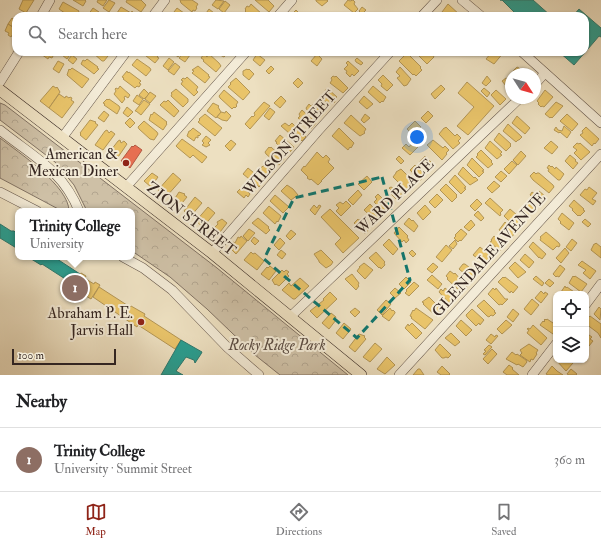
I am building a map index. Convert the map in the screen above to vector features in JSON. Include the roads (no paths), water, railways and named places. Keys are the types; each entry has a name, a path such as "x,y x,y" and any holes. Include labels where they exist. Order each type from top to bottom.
{"main road":[{"name":"ZION STREET","path":"0,90 212,253 361,375"}],"street":[{"path":"43,12 50,0"},
{"path":"156,12 165,0"},
{"path":"282,12 292,0"},
{"path":"426,12 437,0"},
{"path":"462,0 476,12"},
{"path":"0,82 16,56"},
{"path":"62,138 123,56"},
{"path":"126,187 242,56"},
{"name":"WILSON STREET","path":"212,253 318,131 386,56"},
{"path":"527,56 601,123"},
{"path":"541,78 546,73"},
{"name":"WARD PLACE","path":"290,317 514,104"},
{"path":"0,130 47,165 62,180 74,198 78,208"},
{"name":"GLENDALE AVENUE","path":"399,375 601,154"},
{"path":"0,192 31,208"},
{"path":"128,260 143,268 172,290 228,348 259,375"},
{"path":"589,300 601,284"},
{"path":"532,375 553,348"}],"place":[{"name":"American & Mexican Diner","path":"126,163"},
{"name":"Trinity College","path":"75,288"},
{"name":"Abraham P. E. Jarvis Hall","path":"141,322"}],"park label":[{"name":"Rocky Ridge Park","path":"277,345"}]}
